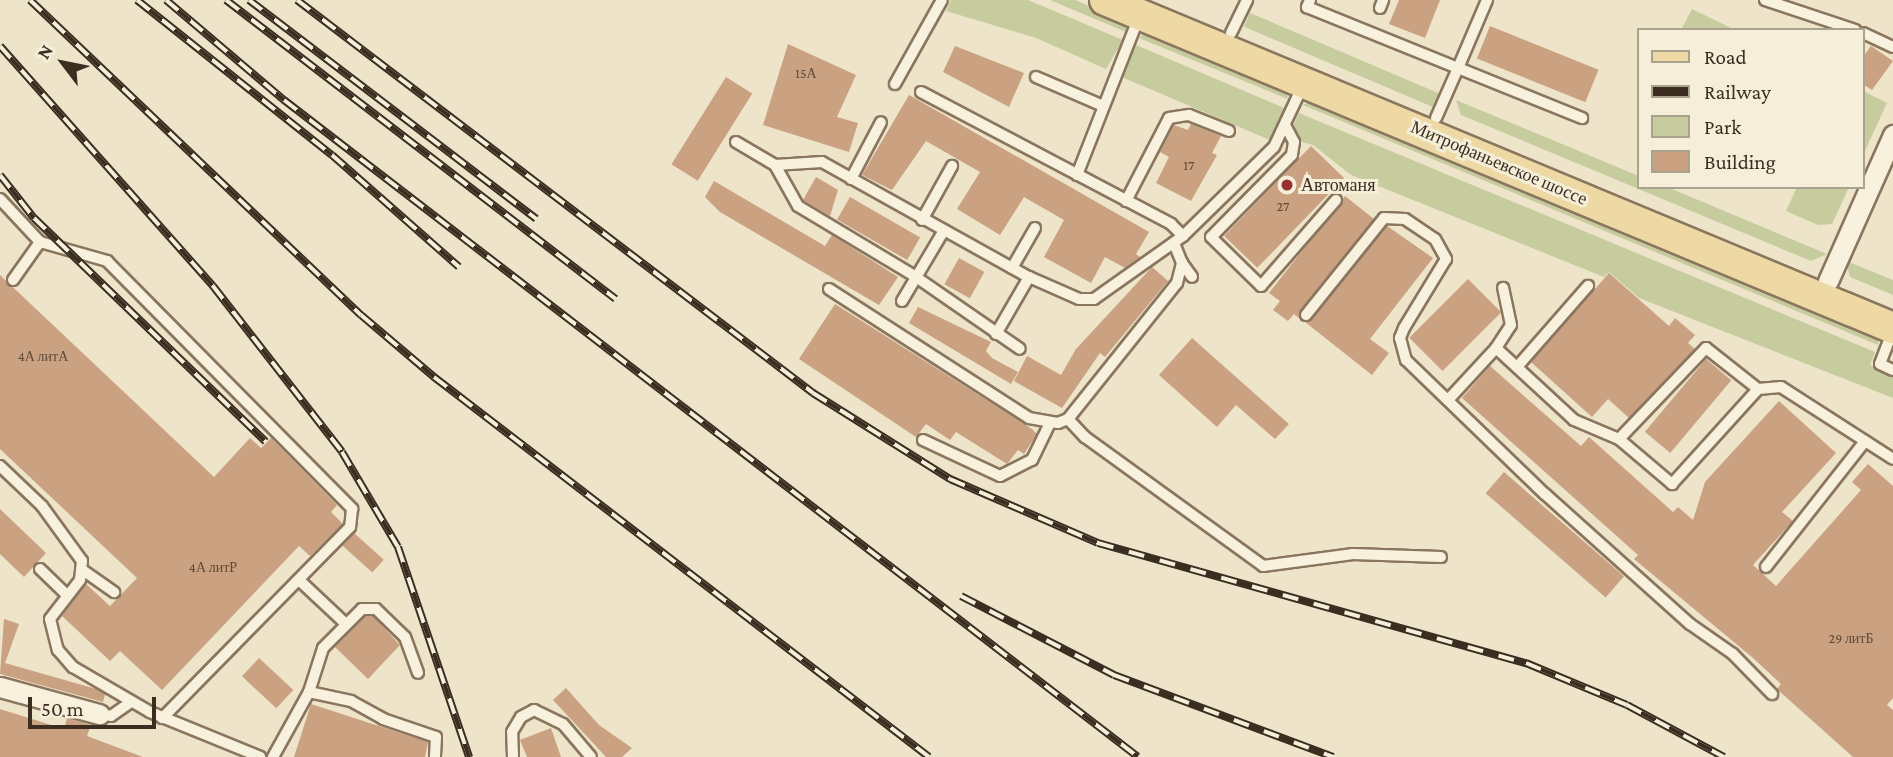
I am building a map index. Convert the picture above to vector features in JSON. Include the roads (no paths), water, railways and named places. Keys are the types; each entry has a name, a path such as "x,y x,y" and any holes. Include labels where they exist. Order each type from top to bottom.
{"main road":[{"name":"Митрофаньевское шоссе","path":"1105,0 1146,7 1231,33 1436,118 1825,289 1893,328"},
{"name":"Митрофаньевское шоссе","path":"1146,7 1304,82 1825,289 1893,308"}],"street":[{"path":"1825,289 1893,135"},
{"path":"0,687 99,714"}],"lane":[{"path":"895,84 942,0"},
{"path":"1231,33 1247,0"},
{"path":"1310,0 1307,7 1582,118"},
{"path":"1436,118 1487,0"},
{"path":"1765,0 1849,28"},
{"path":"1077,175 1101,105 1146,7"},
{"path":"1865,34 1893,47"},
{"path":"1036,77 1101,105"},
{"path":"775,165 822,162 943,232 1029,277 1079,299 1094,299 1178,239 1274,147 1304,82"},
{"path":"829,289 1029,418 1050,423 1068,419 1177,284 1182,263 1178,239 1126,201 921,92"},
{"path":"1126,201 1170,118 1189,115 1229,131"},
{"path":"851,179 881,122"},
{"path":"1285,125 1294,142 1292,155 1211,237 1261,286 1336,200"},
{"path":"736,142 775,165 799,206 916,277 1020,349"},
{"path":"922,220 952,166"},
{"path":"0,199 40,242 107,261 347,497 354,518 350,527 162,718"},
{"path":"1306,315 1384,218 1405,219 1435,239 1446,259 1404,328 1401,349 1448,400 1772,694"},
{"path":"1012,268 1035,228"},
{"path":"902,302 943,232"},
{"path":"13,279 40,242"},
{"path":"1182,263 1192,277"},
{"path":"996,334 1029,277"},
{"path":"1517,366 1588,286"},
{"path":"1448,400 1496,348 1511,325 1503,288"},
{"path":"1893,328 1880,364 1893,370"},
{"path":"1496,348 1574,420 1619,439 1672,484 1758,389 1781,387 1893,459"},
{"path":"1619,439 1706,348 1758,389"},
{"path":"1068,419 1086,437 1262,566 1353,554 1441,557"},
{"path":"923,440 1000,476 1032,460 1050,423"},
{"path":"1766,567 1865,441"},
{"path":"0,466 42,506 84,571 114,592"},
{"path":"40,569 66,594"},
{"path":"84,571 50,618 58,650 73,667 162,718 260,757"},
{"path":"299,580 345,623"},
{"path":"273,757 309,692 323,648 345,623 368,606 376,609 405,637 418,673"},
{"path":"309,692 351,701 383,719 436,737 435,757"},
{"path":"99,714 111,716 131,702"},
{"path":"513,757 512,732 521,717 534,710 563,724 591,757"}],"railway":[{"path":"30,0 361,315 434,377 929,757"},
{"path":"137,0 332,155 459,267"},
{"path":"166,0 284,100 1138,757"},
{"path":"226,0 616,299"},
{"path":"249,0 536,219"},
{"path":"297,0 813,393 950,479 1098,543 1526,663 1627,705 1724,757"},
{"path":"0,46 213,286 342,452 398,547 469,757"},
{"path":"0,175 34,218 266,442"},
{"path":"961,596 1114,675 1333,757"}],"place":[{"name":"Автоманя","path":"1287,185"}]}
